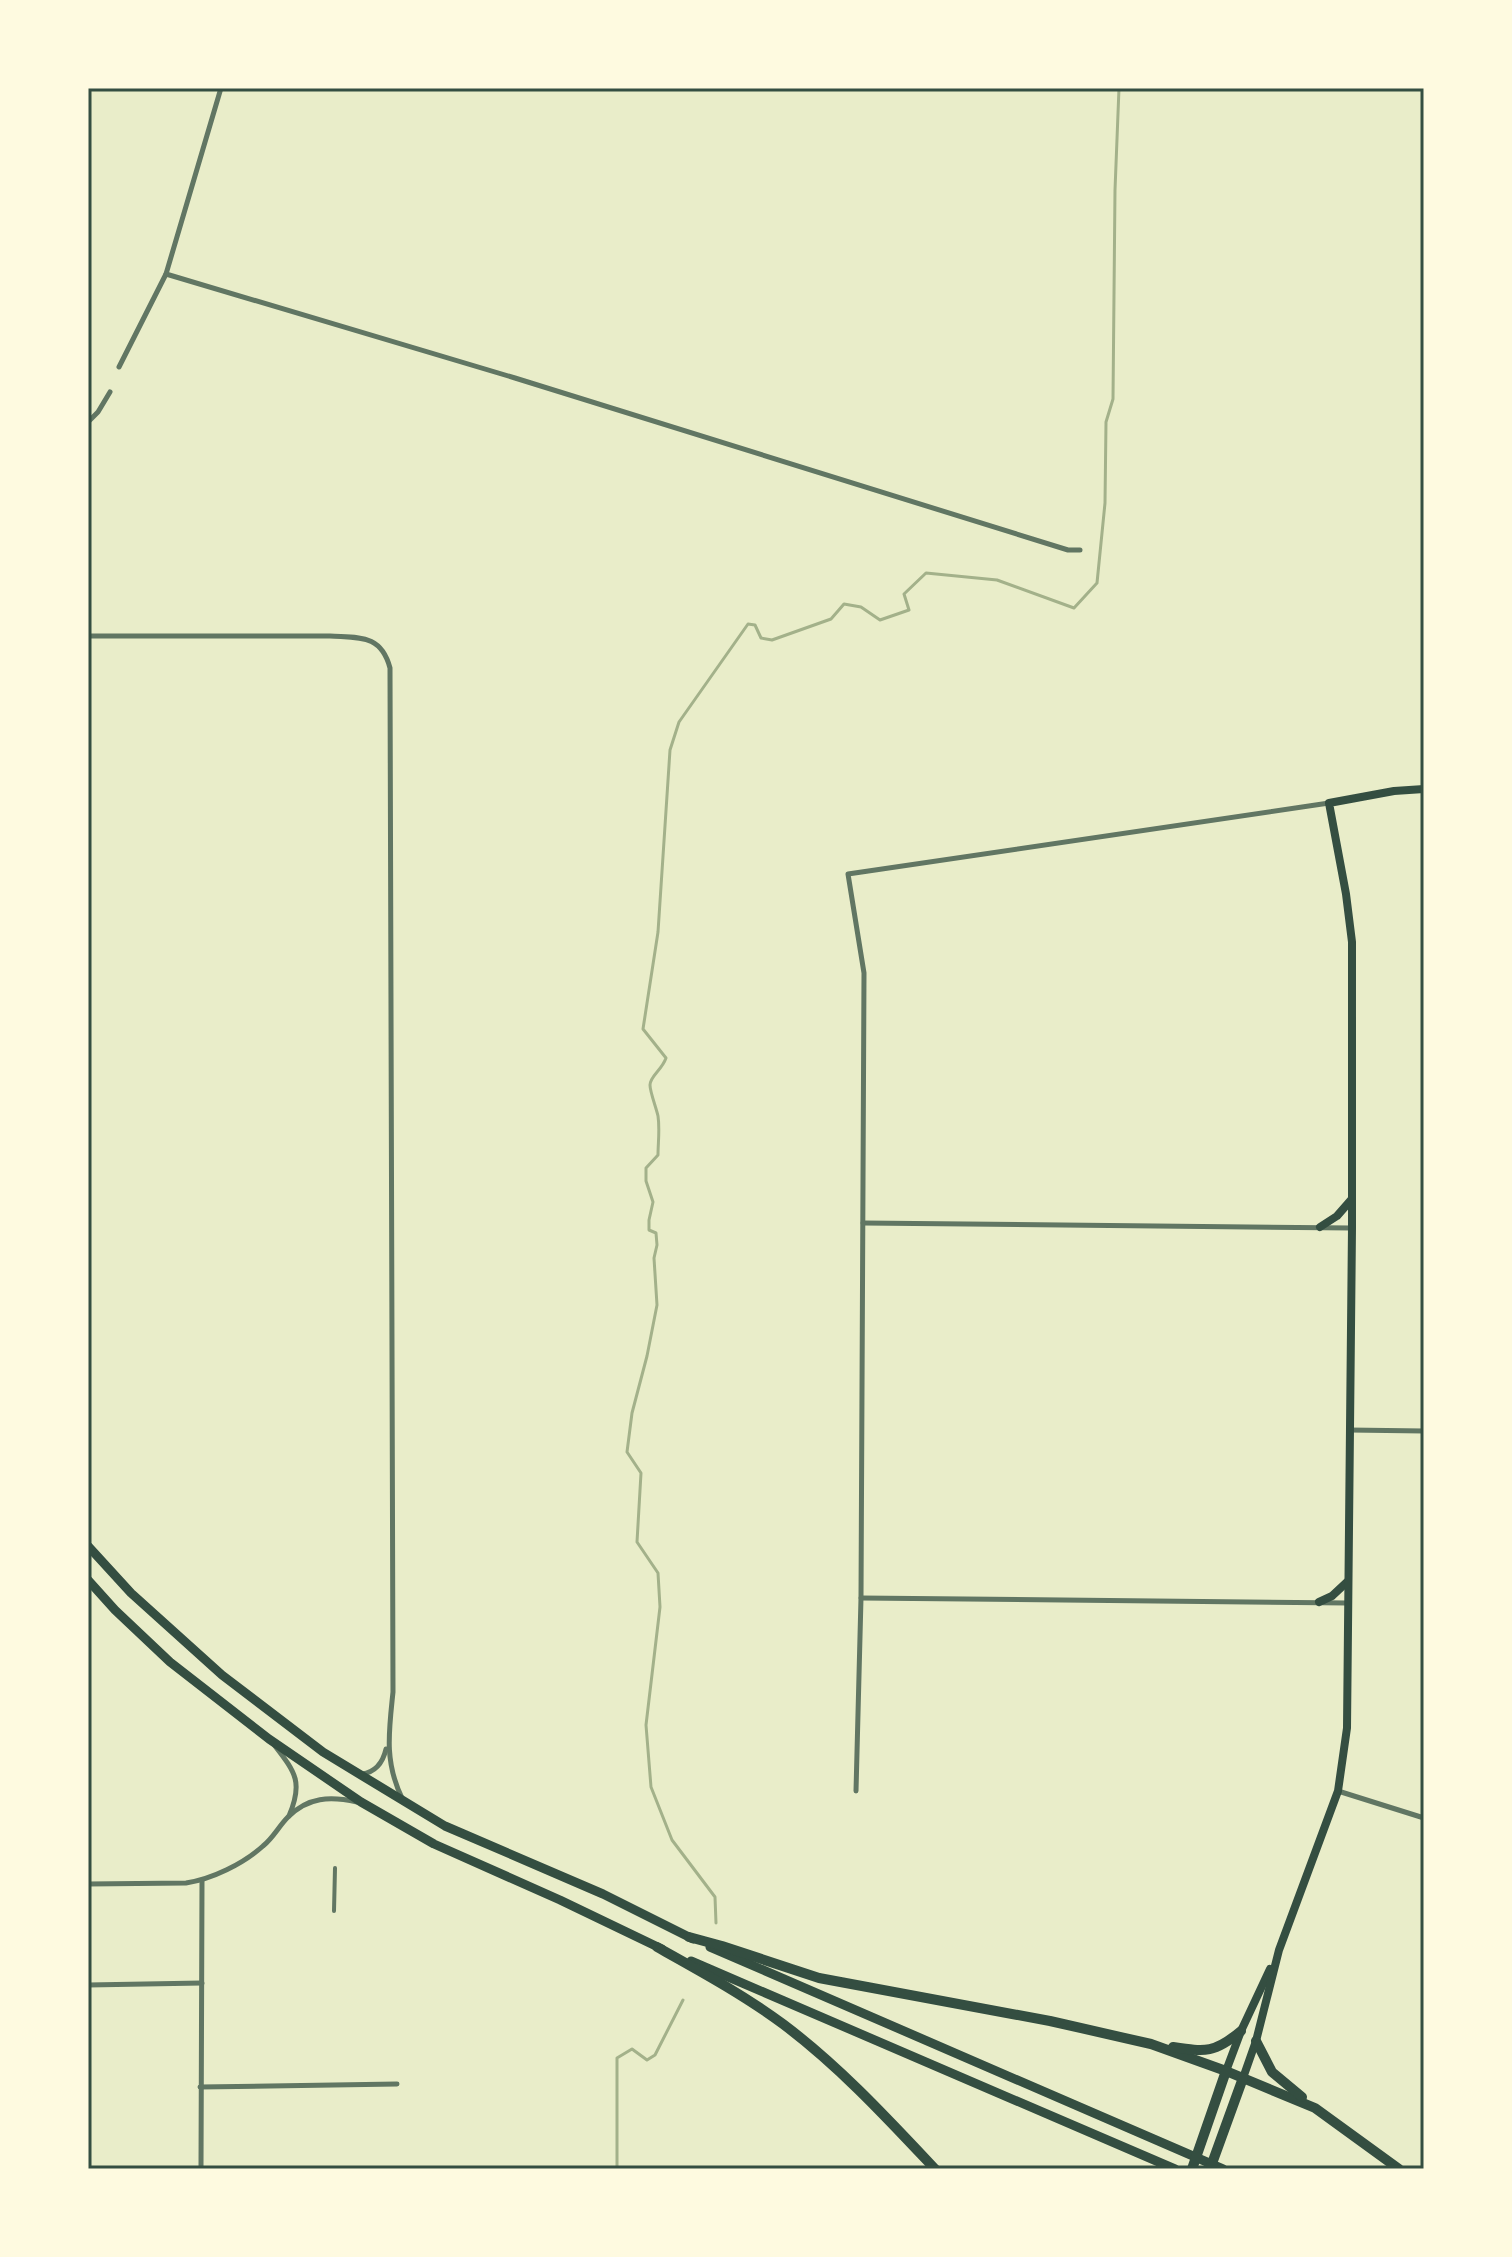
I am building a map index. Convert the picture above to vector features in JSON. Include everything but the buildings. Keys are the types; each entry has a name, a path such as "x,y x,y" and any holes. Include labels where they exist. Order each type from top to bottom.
{"highway":[{"path":"88,1546 131,1593 222,1675 323,1752 445,1826 603,1894 689,1937 1223,2169"},
{"path":"88,1580 170,1662 269,1739 361,1802 434,1844 657,1947 1175,2169"},
{"path":"689,1937 819,1978 1050,2021 1151,2044 1207,2051 1225,2044 1241,2031"},
{"path":"657,1947 754,2004 807,2043 872,2103 935,2169"},
{"path":"1256,2041 1272,2072 1315,2108 1399,2169"},
{"path":"1151,2044 1315,2108"},
{"path":"1192,2169 1226,2071"},
{"path":"1210,2169 1243,2078"}],"main road":[{"path":"1226,2071 1279,1950 1338,1791 1347,1728 1352,942 1329,803 1424,789"},
{"path":"1320,1227 1337,1216 1351,1200"},
{"path":"1319,1602 1332,1596 1347,1581"},
{"path":"1243,2078 1256,2041 1279,1950"}],"street":[{"path":"119,367 166,274 221,88"},
{"path":"166,274 528,382 1068,550 1080,550"},
{"path":"88,422 110,392"},
{"path":"88,636 367,638 381,647 390,668 393,1692 385,1754 376,1768 359,1774"},
{"path":"856,1791 861,1598 864,973 848,874 1329,803"},
{"path":"863,1223 1352,1228"},
{"path":"1348,1430 1424,1431"},
{"path":"861,1598 1347,1603"},
{"path":"269,1739 288,1763 298,1787 288,1817"},
{"path":"388,1744 393,1775 404,1802"},
{"path":"1338,1791 1424,1818"},
{"path":"88,1884 146,1885 202,1881 230,1868 263,1846 288,1817 310,1802 331,1797 361,1802"},
{"path":"334,1911 335,1868"},
{"path":"201,2169 202,1881"},
{"path":"88,1985 202,1983"},
{"path":"200,2087 397,2084"}],"waterway":[{"path":"716,1923 715,1897 672,1840 651,1787 646,1725 660,1607 658,1573 637,1542 641,1473 627,1452 632,1413 657,1305 654,1258 657,1245 656,1233 649,1230 653,1202 646,1181 646,1168 658,1155 659,1121 650,1085 666,1058 643,1029 658,932 670,750 679,722 748,624 755,625 761,638 772,640 831,619 844,604 861,607 880,620 909,610 904,594 926,573 997,580 1074,608 1097,583 1105,503 1106,422 1113,399 1119,88"},
{"path":"617,2169 617,2058 632,2049 647,2060 655,2055 683,2000"}]}
